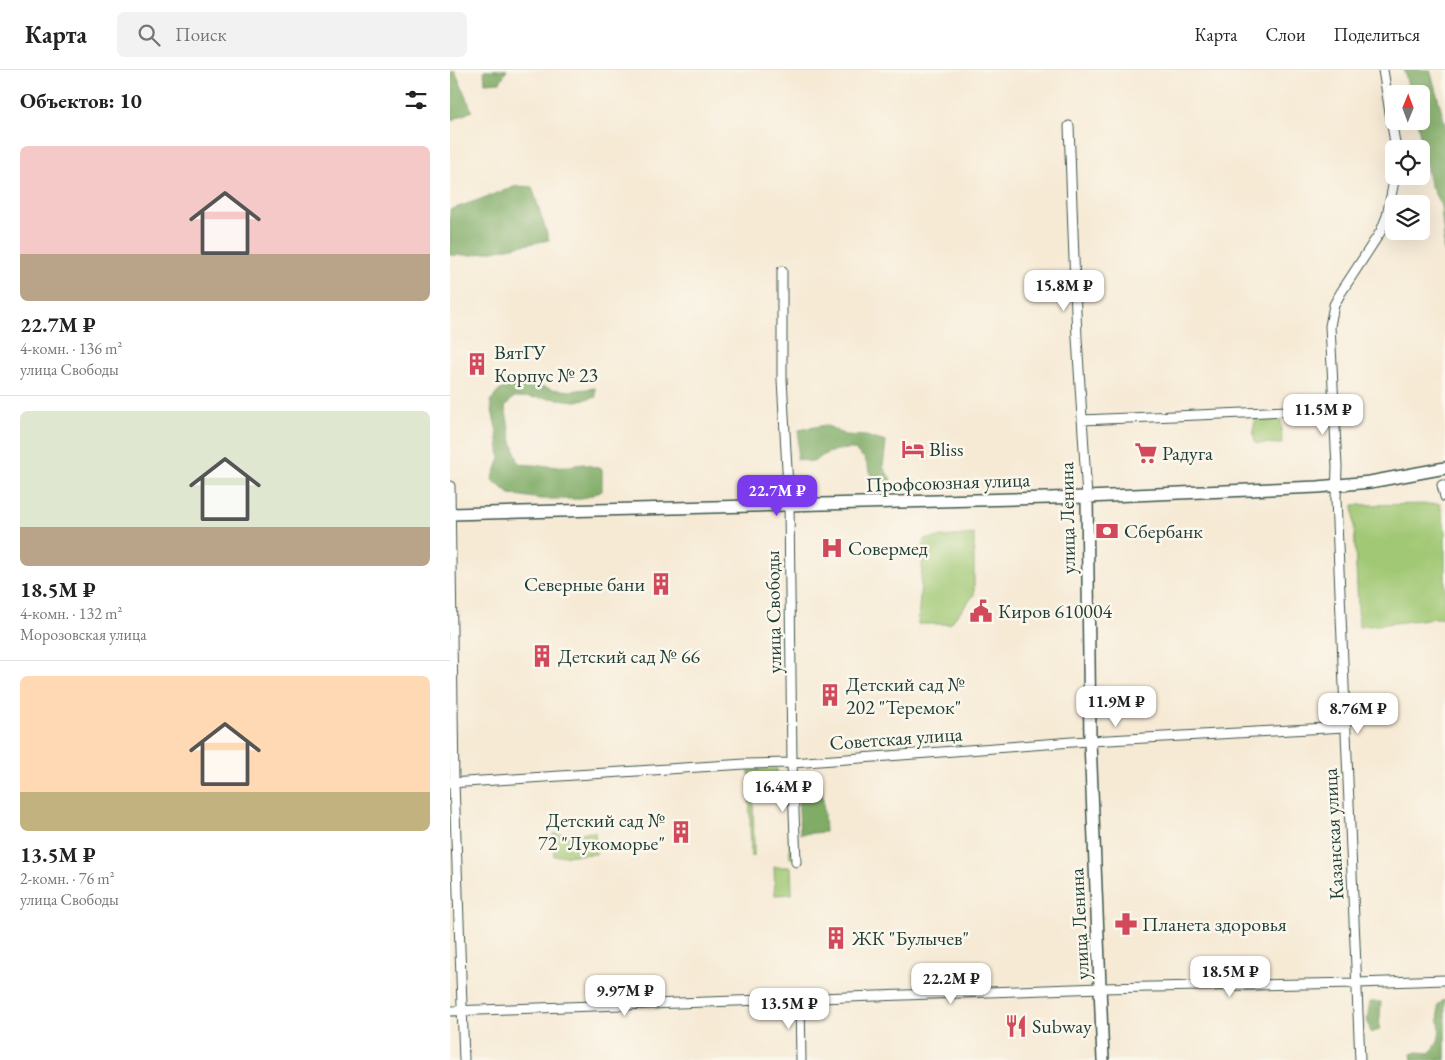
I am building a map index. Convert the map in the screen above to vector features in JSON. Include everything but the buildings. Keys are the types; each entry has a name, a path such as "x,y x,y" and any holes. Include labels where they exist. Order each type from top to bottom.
{"main road":[{"name":"Профсоюзная улица","path":"451,514 1087,497 1337,486 1445,468"},
{"name":"улица Ленина","path":"1087,497 1090,741 1103,1060"}],"street":[{"path":"1383,70 1395,140"},
{"name":"улица Ленина","path":"1069,126 1077,338 1087,497"},
{"name":"Казанская улица","path":"1360,1060 1345,727 1337,486 1329,338 1334,306 1353,272 1381,231 1387,216 1394,185"},
{"name":"улица Свободы","path":"782,271 782,380 789,505 792,762 796,862"},
{"path":"1082,420 1333,408"},
{"path":"1442,485 1445,497"},
{"path":"450,486 452,783 464,1060"},
{"name":"Советская улица","path":"452,783 1090,741 1345,727"},
{"path":"450,1011 1101,988 1445,980"},
{"path":"800,999 802,1060"}],"green space":[{"path":"484,70 507,70 500,82 485,83"},
{"path":"1404,70 1430,70 1445,123 1445,253 1441,206 1430,184 1430,140 1421,140 1419,130 1430,130 1430,85 1408,85"},
{"path":"455,71 472,111 450,121 450,73"},
{"path":"517,186 532,187 549,240 472,255 450,255 450,210"},
{"path":"521,381 552,389 571,391 595,388 596,397 576,401 514,397 505,407 511,438 519,464 561,467 583,464 602,469 602,491 582,499 540,499 510,494 492,480 500,458 497,432 490,401 500,390"},
{"path":"1256,419 1281,419 1282,444 1256,443 1254,428"},
{"path":"826,425 845,435 866,436 886,442 883,467 891,479 888,485 872,478 865,459 854,449 832,451 813,462 797,459 799,430"},
{"path":"1440,504 1445,529 1445,617 1359,627 1353,505"},
{"path":"974,534 974,595 950,624 918,624 924,539"},
{"path":"777,769 777,774 749,775 749,770"},
{"path":"776,777 777,795 773,795 772,786 753,787 754,856 751,856 749,778"},
{"path":"822,783 825,832 800,834 798,785"},
{"path":"788,786 791,786 793,858 790,858"},
{"path":"595,832 596,854 554,856 553,834"},
{"path":"774,867 791,867 792,894 775,895"},
{"path":"1445,999 1445,1060 1412,1060 1411,1054 1418,1052 1429,1053 1437,1043 1439,1038 1438,1005"},
{"path":"1370,1002 1381,1002 1379,1030 1371,1033 1367,1019"}],"place":[{"name":"ВятГУ Корпус № 23","path":"477,364"},
{"name":"Bliss","path":"913,449"},
{"name":"Радуга","path":"1146,453"},
{"name":"Сбербанк","path":"1107,531"},
{"name":"Совермед","path":"832,548"},
{"name":"Северные бани","path":"661,584"},
{"name":"Киров 610004","path":"981,611"},
{"name":"Детский сад № 66","path":"542,656"},
{"name":"Детский сад № 202 \"Теремок\"","path":"830,695"},
{"name":"Детский сад № 72 \"Лукоморье\"","path":"681,832"},
{"name":"Планета здоровья","path":"1126,924"},
{"name":"ЖК \"Булычев\"","path":"836,938"},
{"name":"Subway","path":"1016,1026"}]}
